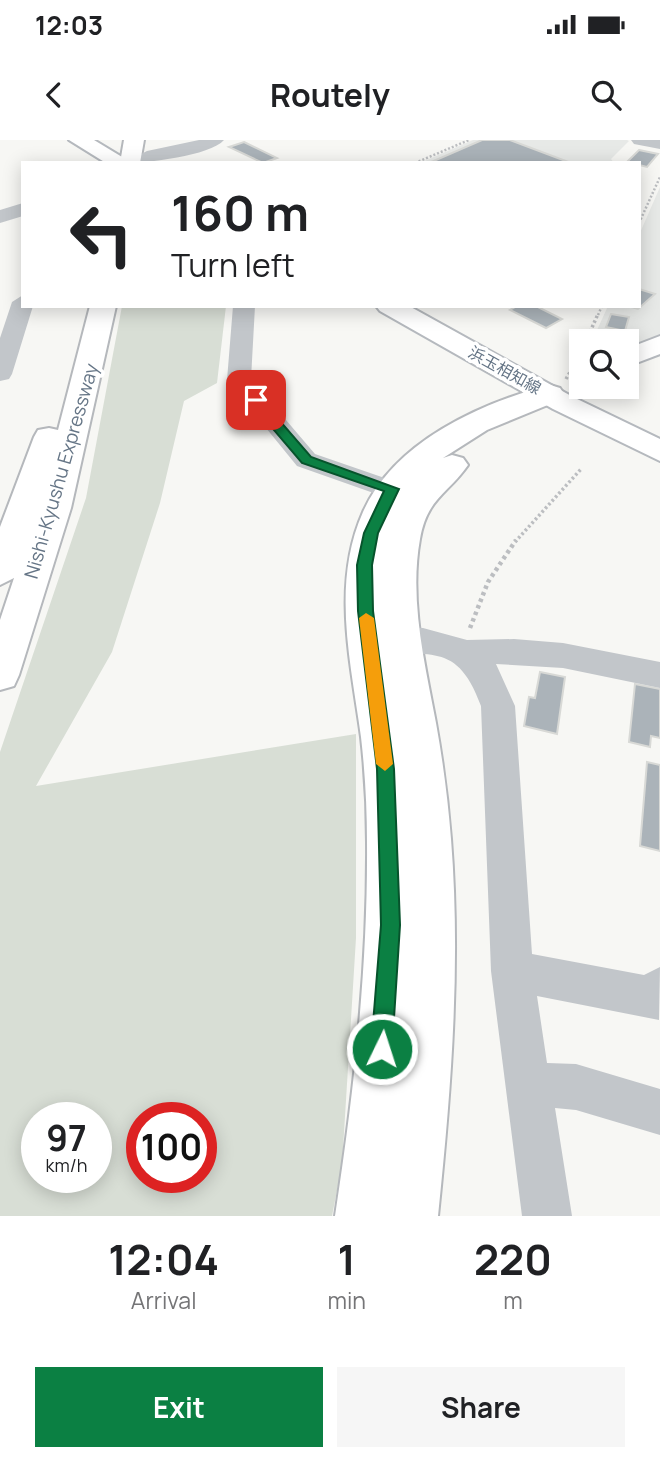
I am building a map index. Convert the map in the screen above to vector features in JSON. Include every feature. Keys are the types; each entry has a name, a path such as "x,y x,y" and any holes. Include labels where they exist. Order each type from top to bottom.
{"main road":[{"path":"79,140 131,155"},
{"name":"Nishi-Kyushu Expressway","path":"0,573 30,495 91,308"},
{"name":"Nishi-Kyushu Expressway","path":"0,675 55,508 103,308"},
{"name":"浜玉相知線","path":"393,308 569,389"},
{"path":"639,353 660,344"},
{"path":"639,368 660,359"},
{"path":"410,1216 421,1132 431,937 425,787 364,565 371,533 392,489 438,448 510,407 569,392"},
{"path":"363,1216 377,1123 390,925 385,769 385,638 398,588 401,545 410,514 422,492 466,454 569,393"},
{"name":"浜玉相知線","path":"585,399 660,451"}],"street":[{"path":"131,155 187,149 215,140"},
{"path":"640,140 660,144"},
{"path":"0,217 21,210"},
{"path":"244,308 239,380 306,460 392,489"},
{"path":"0,374 13,312"},
{"path":"385,638 437,642 464,653 486,675 498,706 512,971 547,1216"},
{"path":"464,653 496,649 541,651 660,675"},
{"path":"512,971 659,999 660,988"},
{"path":"527,1084 576,1087 660,1112"}],"path":[{"path":"420,161 469,140"},
{"path":"641,219 660,177"},
{"path":"591,329 601,308"},
{"path":"464,653 474,612 516,538 582,468"}],"shaded area":[{"path":"473,140 629,141 611,159 612,161 425,161"},
{"path":"660,187 660,336 639,346 639,329 597,329 607,308 641,308 641,230"},
{"path":"122,308 226,308 217,383 184,401 160,503 112,652 36,786 356,734 356,938 342,1165 332,1216 0,1216 0,752 86,498"}],"building":[{"path":"482,140 510,140 566,161 434,161"},
{"path":"244,142 277,158 259,161 229,147"},
{"path":"639,150 658,154 647,167 641,166 641,161 628,161"},
{"path":"641,290 655,294 641,306"},
{"path":"540,308 562,319 546,328 510,310"},
{"path":"611,314 629,317 626,329 606,327"},
{"path":"540,672 565,677 557,734 524,726 529,697 535,698"},
{"path":"635,684 660,689 660,738 651,736 650,747 629,742"},
{"path":"647,762 660,765 660,851 640,846"}],"slow traffic":[{"path":"366,618 385,764"}],"route":[{"path":"256,400 306,460 323,468 392,489 371,533 364,565 365,611 385,769 390,925 382,1049"}]}
